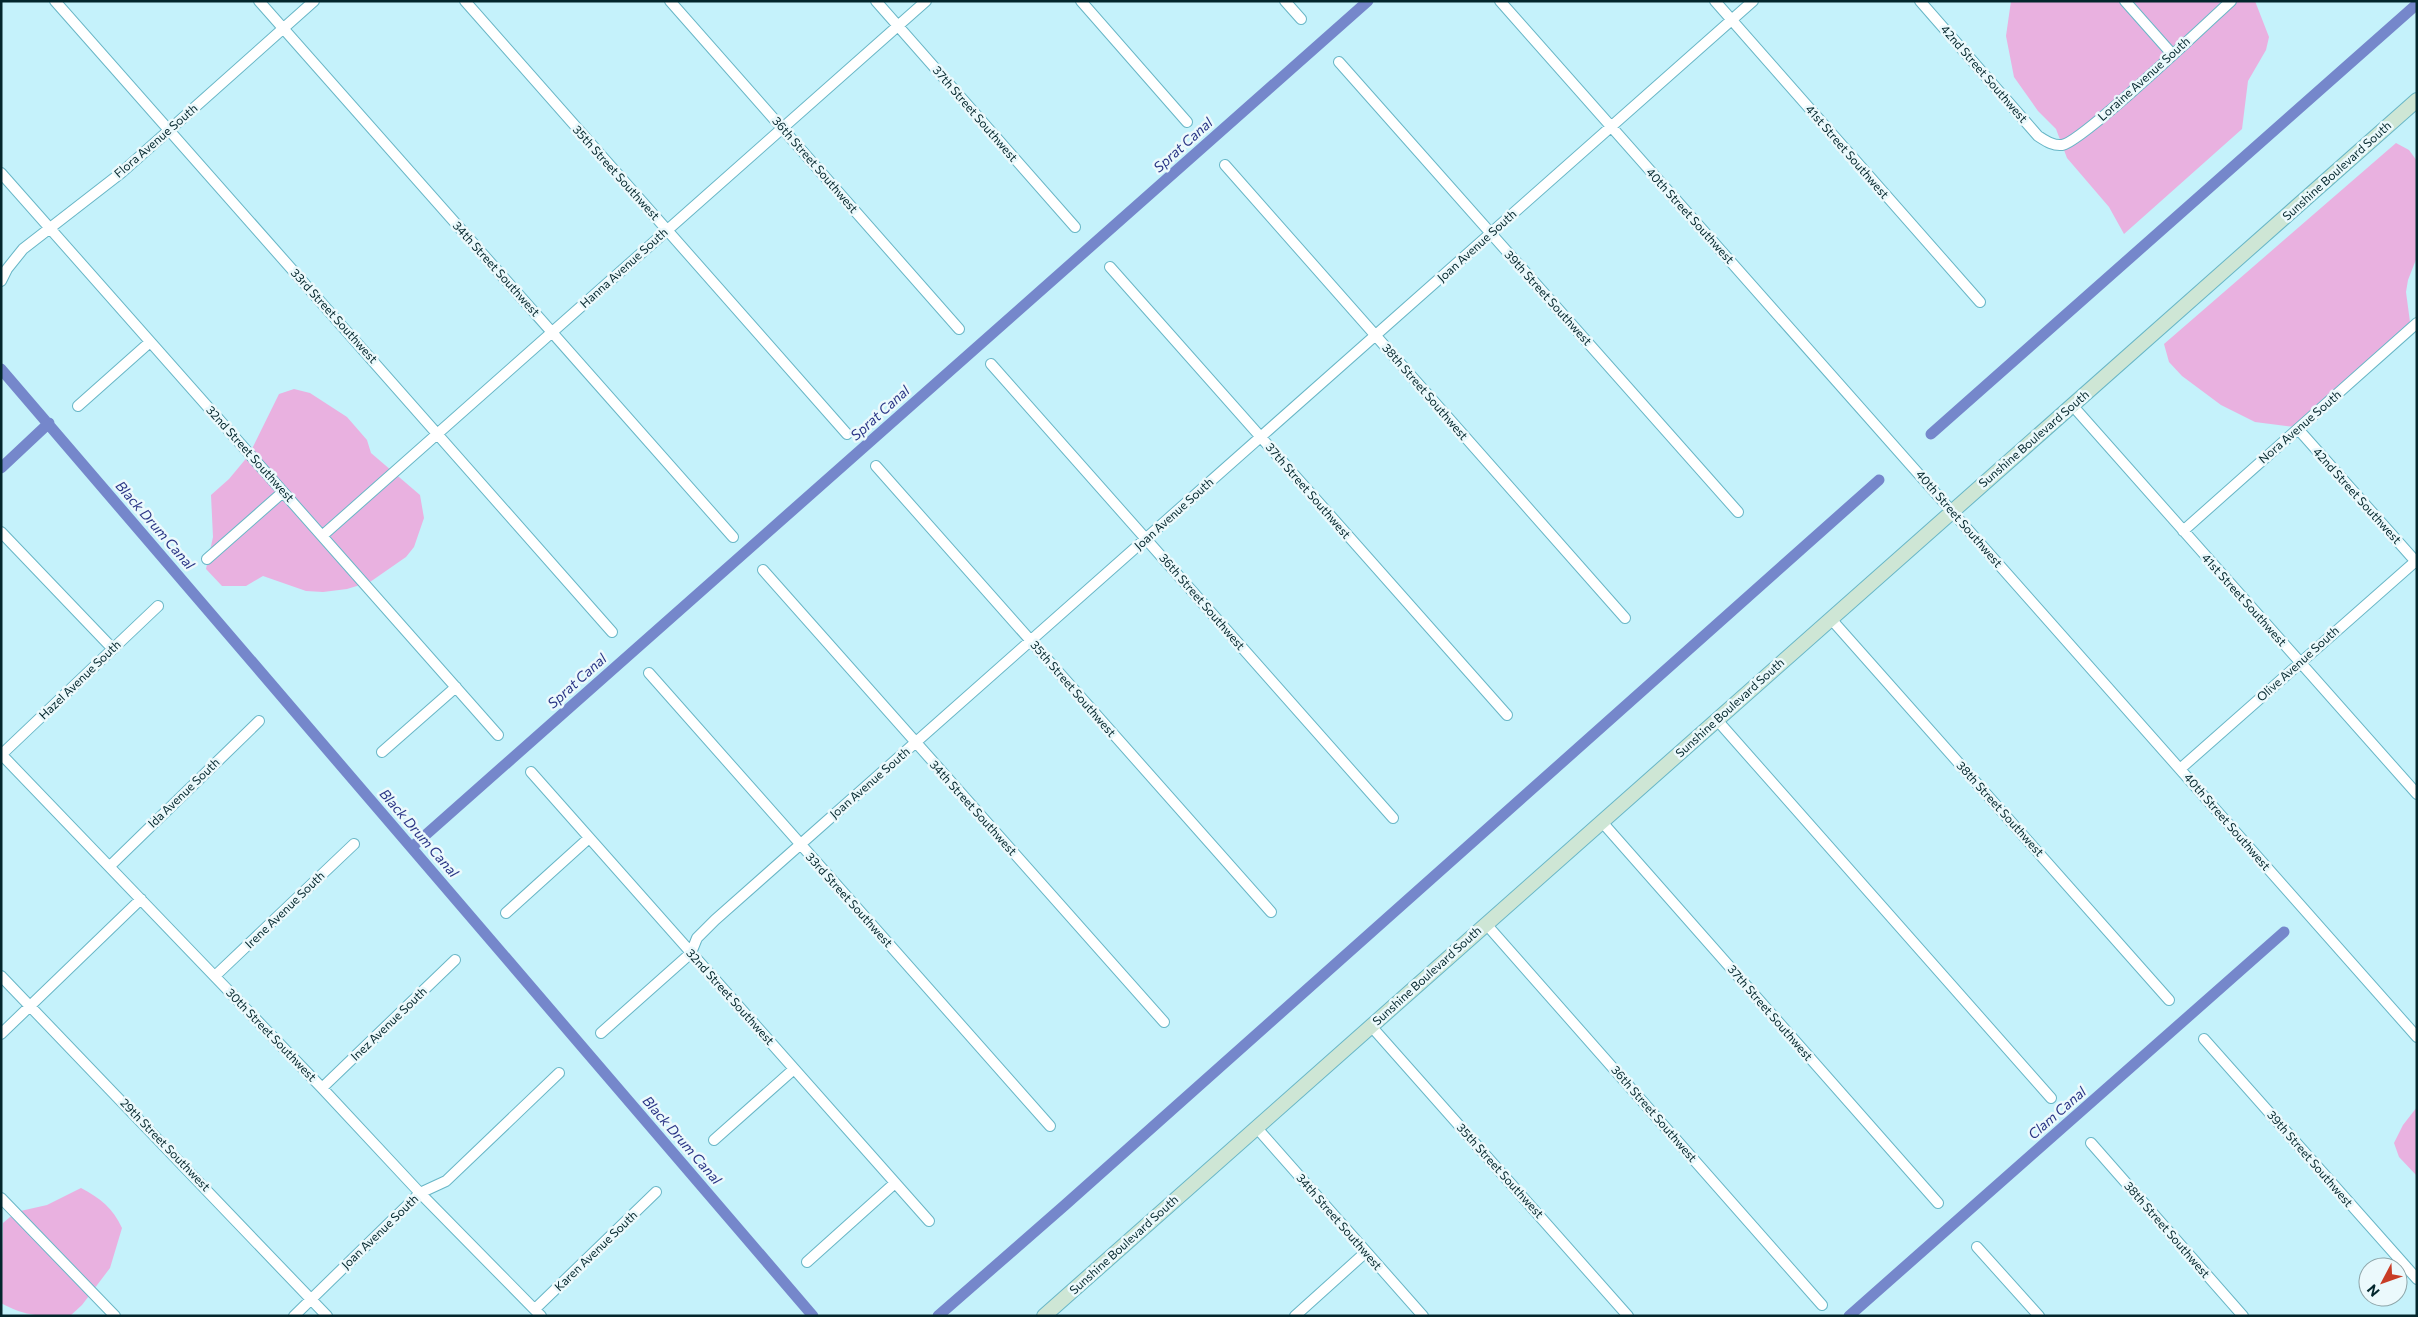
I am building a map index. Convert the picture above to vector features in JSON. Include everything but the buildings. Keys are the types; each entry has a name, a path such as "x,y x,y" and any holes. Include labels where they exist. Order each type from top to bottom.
{"street":[{"name":"33rd Street Southwest","path":"55,1 612,632"},
{"name":"34th Street Southwest","path":"259,1 733,537"},
{"name":"Flora Avenue South","path":"1,281 7,269 23,249 114,178 314,1"},
{"name":"35th Street Southwest","path":"465,1 847,434"},
{"name":"36th Street Southwest","path":"670,1 960,329"},
{"name":"37th Street Southwest","path":"876,1 1075,227"},
{"name":"Hanna Avenue South","path":"322,536 926,1"},
{"path":"1081,1 1187,122"},
{"path":"1286,1 1301,19"},
{"name":"40th Street Southwest","path":"1500,1 2417,1037"},
{"name":"41st Street Southwest","path":"1715,1 1980,302"},
{"name":"Joan Avenue South","path":"601,1033 692,953 697,938 709,926 1753,1"},
{"name":"42nd Street Southwest","path":"1920,1 2038,136 2051,144"},
{"path":"2125,1 2172,54"},
{"name":"Loraine Avenue South","path":"2051,144 2063,144 2074,140 2231,1"},
{"name":"39th Street Southwest","path":"1339,62 1738,512"},
{"name":"Sunshine Boulevard South","path":"1044,1316 2417,100"},
{"name":"38th Street Southwest","path":"1225,165 1625,618"},
{"name":"32nd Street Southwest","path":"1,174 498,735"},
{"name":"37th Street Southwest","path":"1110,268 1507,715"},
{"name":"Nora Avenue South","path":"2182,531 2415,327"},
{"path":"78,406 150,342"},
{"name":"36th Street Southwest","path":"991,364 1393,818"},
{"name":"41st Street Southwest","path":"2072,405 2417,794"},
{"name":"42nd Street Southwest","path":"2298,428 2416,561"},
{"name":"35th Street Southwest","path":"876,466 1271,912"},
{"path":"207,559 283,492"},
{"path":"1,532 113,649"},
{"name":"Olive Avenue South","path":"2180,769 2416,561"},
{"name":"34th Street Southwest","path":"763,570 1164,1022"},
{"name":"Hazel Avenue South","path":"2,754 158,606"},
{"name":"38th Street Southwest","path":"1831,619 2169,1000"},
{"name":"33rd Street Southwest","path":"649,673 1050,1126"},
{"path":"382,752 456,687"},
{"path":"1717,720 2051,1098"},
{"name":"Ida Avenue South","path":"110,866 259,721"},
{"name":"30th Street Southwest","path":"2,754 420,1193 538,1313"},
{"name":"32nd Street Southwest","path":"531,772 929,1221"},
{"name":"37th Street Southwest","path":"1602,822 1938,1203"},
{"path":"506,913 589,838"},
{"name":"Irene Avenue South","path":"215,976 354,844"},
{"path":"1,1034 141,898"},
{"name":"36th Street Southwest","path":"1486,924 1822,1305"},
{"name":"Inez Avenue South","path":"322,1088 455,960"},
{"name":"29th Street Southwest","path":"1,976 328,1316"},
{"name":"35th Street Southwest","path":"1371,1026 1628,1316"},
{"name":"39th Street Southwest","path":"2204,1039 2417,1279"},
{"path":"714,1140 794,1069"},
{"name":"Joan Avenue South","path":"294,1316 420,1193 446,1181 559,1073"},
{"name":"34th Street Southwest","path":"1256,1127 1423,1316"},
{"name":"38th Street Southwest","path":"2092,1144 2243,1316"},
{"path":"807,1262 895,1184"},
{"name":"Karen Avenue South","path":"538,1313 656,1192"},
{"path":"1,1198 115,1316"},
{"path":"1977,1247 2039,1316"},
{"path":"1295,1316 1366,1252"}],"shaded area":[{"path":"2011,1 2255,1 2269,37 2266,50 2248,81 2242,129 2124,234 2109,207 2067,158 2056,129 2038,111 2014,77 2006,36"},
{"path":"2396,143 2409,150 2417,161 2417,257 2408,280 2406,292 2410,322 2295,427 2255,422 2221,405 2182,376 2169,362 2164,344"},
{"path":"294,389 310,393 347,417 367,440 371,453 420,495 424,518 414,547 406,557 370,582 347,589 323,592 306,591 263,576 246,586 222,586 206,569 213,537 211,495 229,479 249,455 279,394"},
{"path":"2417,1107 2417,1176 2399,1157 2394,1143 2403,1125"},
{"path":"81,1188 105,1204 122,1228 110,1268 82,1305 70,1316 42,1316 26,1313 1,1303 3,1223 16,1212 47,1205"}],"waterway":[{"name":"Sprat Canal","path":"412,847 1368,1"},
{"path":"1931,434 2417,4"},
{"name":"Black Drum Canal","path":"1,369 813,1316"},
{"path":"1,468 49,423"},
{"path":"938,1316 1879,480"},
{"name":"Clam Canal","path":"1849,1316 2284,932"}]}
